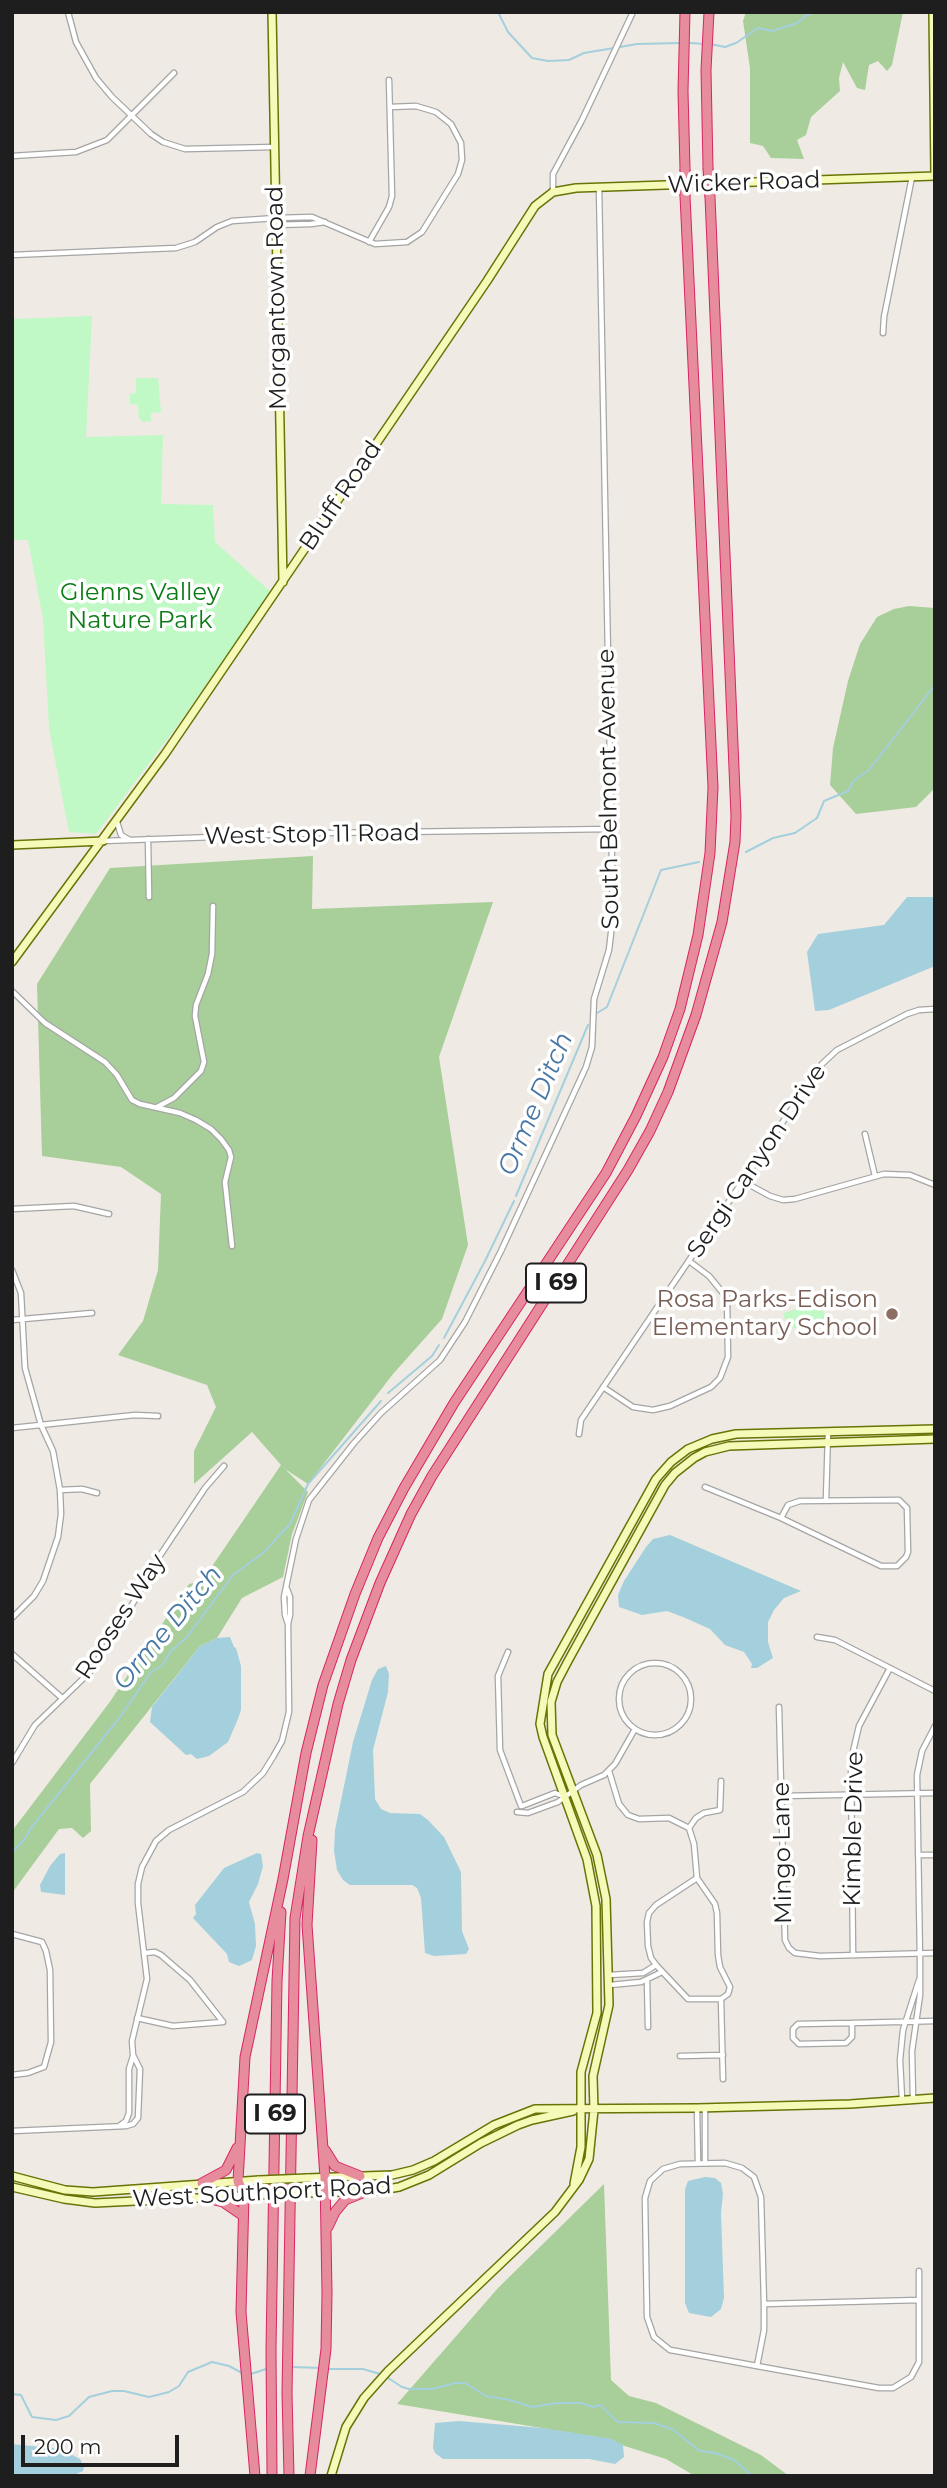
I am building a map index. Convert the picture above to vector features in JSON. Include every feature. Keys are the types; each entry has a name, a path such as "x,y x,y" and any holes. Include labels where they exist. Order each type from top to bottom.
{"highway":[{"name":"I 69","path":"289,2476 287,2393 294,1928 299,1882 333,1723 347,1672 398,1541 444,1454 628,1171 650,1131 668,1092 696,1016 722,922 735,842 736,816 708,168 706,70 709,16"},
{"name":"I 69","path":"272,2476 271,2350 278,1967 283,1879 312,1725 335,1649 374,1547 435,1433 606,1173 624,1141 663,1057 680,1009 691,968 708,877 713,797 685,196 685,17"},
{"path":"310,2476 326,2349 327,2293 326,2193 307,1925 317,1796"},
{"path":"255,2476 242,2312 244,2196 239,2181 241,2132 245,2057 283,1879"},
{"path":"202,2183 226,2170 241,2132"},
{"path":"322,2140 327,2156 335,2166 360,2176"},
{"path":"325,2239 331,2219 340,2206 350,2197 365,2192"},
{"path":"206,2197 223,2202 242,2215"}],"street":[{"path":"68,12 76,42 96,78 132,117 163,142 185,149 274,147"},
{"name":"Morgantown Road","path":"272,12 283,583"},
{"path":"553,192 553,174 633,12"},
{"path":"933,12 935,176"},
{"path":"12,156 64,154 90,148 107,139 132,117 174,73"},
{"path":"369,243 389,207 391,196 389,80"},
{"path":"12,255 176,248 195,242 232,221 276,222 312,217 369,243 407,242 422,232 457,174 462,160 461,143 451,124 436,112 416,106 390,107"},
{"name":"Wicker Road","path":"553,192 599,187 935,176"},
{"path":"883,333 912,177"},
{"name":"South Belmont Avenue","path":"145,1953 138,1884 143,1865 156,1841 169,1830 243,1791 268,1766 282,1741 289,1712 290,1615 287,1588 293,1549 306,1509 315,1492 354,1443 381,1413 436,1364 455,1338 501,1251 586,1067 593,1040 594,999 609,952 613,925 599,187"},
{"name":"Bluff Road","path":"12,962 117,822 283,583 532,210 553,192"},
{"path":"117,822 120,834 129,840"},
{"name":"West Stop 11 Road","path":"12,845 313,833 611,829"},
{"path":"148,839 149,897"},
{"path":"77,842 84,848 86,863"},
{"path":"156,1107 174,1098 201,1071 204,1062 195,1016 212,954 213,906"},
{"path":"12,991 45,1023 105,1062 117,1075 132,1100 180,1113 211,1129 229,1150 231,1157 225,1182 233,1247"},
{"name":"Sergi Canyon Drive","path":"579,1434 581,1420 828,1056 907,1014 935,1009"},
{"path":"866,1134 875,1176"},
{"path":"744,1179 770,1196 783,1200 884,1174 910,1175 934,1183"},
{"path":"12,1209 74,1206 109,1214"},
{"path":"603,1387 633,1407 653,1410 670,1406 711,1387 720,1378 728,1357 727,1298 709,1276 689,1261"},
{"path":"12,1270 21,1293 25,1368 41,1425 53,1451 61,1514 52,1559 34,1596 12,1618"},
{"path":"12,1320 92,1312"},
{"path":"12,1428 135,1415 158,1416"},
{"path":"573,2189 580,2155 581,2072 597,2013 596,1906 587,1858 547,1751 540,1724 548,1674 656,1479 671,1462 688,1449 722,1436 935,1429"},
{"path":"826,1500 828,1432"},
{"path":"331,2476 346,2427 364,2398 399,2361 555,2213 583,2174 589,2159 594,2110 593,2076 608,2020 610,1985 604,1887 597,1855 552,1735 551,1702 556,1686 665,1485 694,1458 719,1448 740,1444 935,1439"},
{"name":"Rooses Way","path":"12,1763 35,1725 89,1673 123,1621 157,1560 205,1488 224,1466"},
{"path":"705,1487 781,1518 881,1566 892,1567 902,1562 908,1552 907,1514 903,1503 890,1499 794,1502 788,1505 781,1518"},
{"path":"60,1490 82,1489 97,1493"},
{"path":"817,1637 835,1640 935,1691"},
{"path":"508,1651 498,1676 501,1758 522,1806"},
{"path":"12,1654 62,1698"},
{"path":"657,1662 675,1668 691,1691 685,1719 671,1731 662,1734 652,1735 635,1728 625,1718 619,1704 624,1681 635,1669 647,1663 657,1662"},
{"name":"Kimble Drive","path":"853,1955 850,1766 856,1736 890,1668"},
{"name":"Mingo Lane","path":"779,1707 785,1940 789,1948 794,1954 811,1956 935,1953"},
{"path":"913,2098 912,2051 920,1995 917,1793 919,1761 935,1727"},
{"path":"564,1796 555,1793 522,1806 517,1812 528,1813 558,1802 609,1771 635,1728"},
{"path":"609,1771 619,1804 628,1815 639,1819 669,1818 689,1828 694,1844 697,1878 711,1896 718,1913 718,1955 730,1987 728,1994 721,1999 688,1999 656,1965 648,1946 649,1913 656,1905 697,1878"},
{"path":"689,1828 696,1818 704,1813 720,1810 721,1781"},
{"path":"782,1796 935,1793"},
{"path":"918,1855 935,1855"},
{"path":"12,1934 42,1942 46,1951 50,1970 51,2042 44,2067 12,2076"},
{"path":"118,2127 124,2123 129,2113 132,2038 137,2018 147,1979 145,1953 155,1952 161,1955 195,1984 223,2022 173,2026 137,2018"},
{"path":"609,1975 643,1973 656,1965"},
{"path":"610,1985 647,1980 662,1972"},
{"path":"647,1980 648,2027"},
{"path":"902,2099 901,2048 905,2021 919,1980"},
{"path":"721,1999 723,2079"},
{"path":"852,2023 852,2037 846,2043 799,2044 793,2038 793,2029 798,2024 935,2021"},
{"path":"12,2131 118,2127 133,2124 140,2114 140,2068 133,2055"},
{"path":"680,2056 723,2055"},
{"name":"West Southport Road","path":"12,2176 65,2190 93,2192 202,2183 392,2175 423,2166 494,2125 526,2111 558,2108 594,2110 850,2104 935,2098"},
{"path":"701,2108 705,2163"},
{"path":"698,2163 701,2108"},
{"name":"West Southport Road","path":"12,2187 95,2203 388,2189 416,2181 481,2143 518,2126 581,2110"},
{"path":"757,2366 764,2330 764,2304 759,2189 754,2177 728,2163 669,2166 654,2175 645,2198 647,2317 652,2333 666,2348 757,2366 879,2388 893,2388 909,2379 920,2357 919,2271"},
{"path":"764,2304 919,2300"}],"green space":[{"path":"746,12 903,12 892,65 887,71 878,61 869,65 865,90 857,88 843,62 839,78 840,91 811,117 806,135 797,140 804,159 771,158 763,146 750,143 750,68 743,21"},
{"name":"Glenns Valley Nature Park","path":"92,316 86,437 163,435 161,504 213,505 215,542 271,592 177,726 96,834 69,832 49,728 43,619 28,540 12,540 12,319"},
{"path":"136,378 158,378 161,412 151,413 151,421 143,422 139,419 138,405 130,404 130,394 136,393"},
{"path":"909,606 935,608 935,788 916,807 856,814 830,785 833,748 848,681 860,644 877,617"},
{"path":"313,856 312,909 493,902 439,1057 468,1245 442,1319 393,1374 308,1484 285,1469 308,1492 292,1534 283,1577 242,1598 217,1638 200,1646 90,1784 91,1831 83,1838 72,1828 59,1829 12,1893 12,1831 109,1703 189,1584 202,1581 281,1465 252,1432 194,1484 194,1451 216,1407 207,1385 118,1355 143,1321 158,1270 161,1194 121,1167 42,1156 37,984 110,868"},
{"path":"821,1302 826,1319 788,1330 783,1313"},
{"path":"604,2184 611,2380 629,2396 656,2403 761,2455 789,2476 695,2476 666,2459 596,2437 397,2404 498,2288"}],"water":[{"path":"907,897 935,897 935,966 829,1010 815,1011 807,952 818,934 884,925"},
{"path":"670,1535 801,1591 784,1598 768,1622 768,1642 773,1658 757,1668 751,1668 752,1664 744,1652 725,1645 710,1629 667,1611 642,1615 619,1607 618,1595 624,1581 646,1547 653,1539"},
{"path":"230,1637 241,1666 241,1710 228,1742 209,1756 197,1759 191,1754 186,1755 150,1722 152,1707 200,1646 217,1638"},
{"path":"386,1666 389,1674 388,1692 373,1750 375,1799 381,1809 390,1813 420,1814 444,1837 461,1872 462,1931 469,1949 466,1954 434,1956 425,1953 421,1898 417,1888 412,1885 350,1885 337,1870 335,1830 353,1742 372,1680 378,1669"},
{"path":"65,1853 65,1895 41,1892 40,1885 50,1866 60,1854"},
{"path":"257,1853 261,1854 263,1866 249,1902 255,1924 256,1946 252,1960 239,1966 229,1962 227,1954 193,1918 196,1914 195,1905 224,1868"},
{"path":"715,2178 721,2183 723,2194 721,2213 724,2298 721,2309 711,2317 689,2313 685,2303 685,2189 688,2181"},
{"path":"459,2421 543,2428 612,2439 623,2445 624,2457 615,2464 589,2459 443,2459 433,2448 435,2423"},
{"path":"12,2444 61,2449 80,2459 83,2471 72,2476 12,2476"}],"waterway":[{"path":"498,12 508,32 532,58 548,61 569,60 584,53 614,48"},
{"path":"710,44 725,47 758,28 772,31 797,23 807,15 817,12"},
{"path":"620,47 680,43"},
{"path":"690,43 705,44"},
{"name":"Orme Ditch","path":"746,852 773,838 795,833 817,818 824,801 848,791 854,780 869,770 935,685"},
{"name":"Orme Ditch","path":"597,1013 607,1007 661,870 699,862"},
{"name":"Orme Ditch","path":"516,1196 588,1025"},
{"name":"Orme Ditch","path":"444,1338 514,1201"},
{"name":"Orme Ditch","path":"388,1393 432,1356 439,1345"},
{"name":"Orme Ditch","path":"12,1852 120,1717 151,1672 163,1665 170,1652 187,1637 233,1575 263,1553 290,1524 308,1484 381,1401"},
{"path":"12,2394 21,2395 32,2417 56,2420 69,2416 89,2397 112,2391 149,2397 169,2392 179,2386 188,2372 212,2362 242,2373"},
{"path":"292,2367 321,2368"},
{"path":"251,2374 269,2368"},
{"path":"327,2369 363,2369 380,2374"},
{"path":"385,2376 409,2389 433,2389 465,2383 486,2396 532,2407 557,2403 581,2403 593,2407 600,2405 618,2422 654,2423 672,2429 700,2451 734,2460 752,2476"}],"place":[{"name":"Rosa Parks-Edison Elementary School","path":"892,1314"}]}
